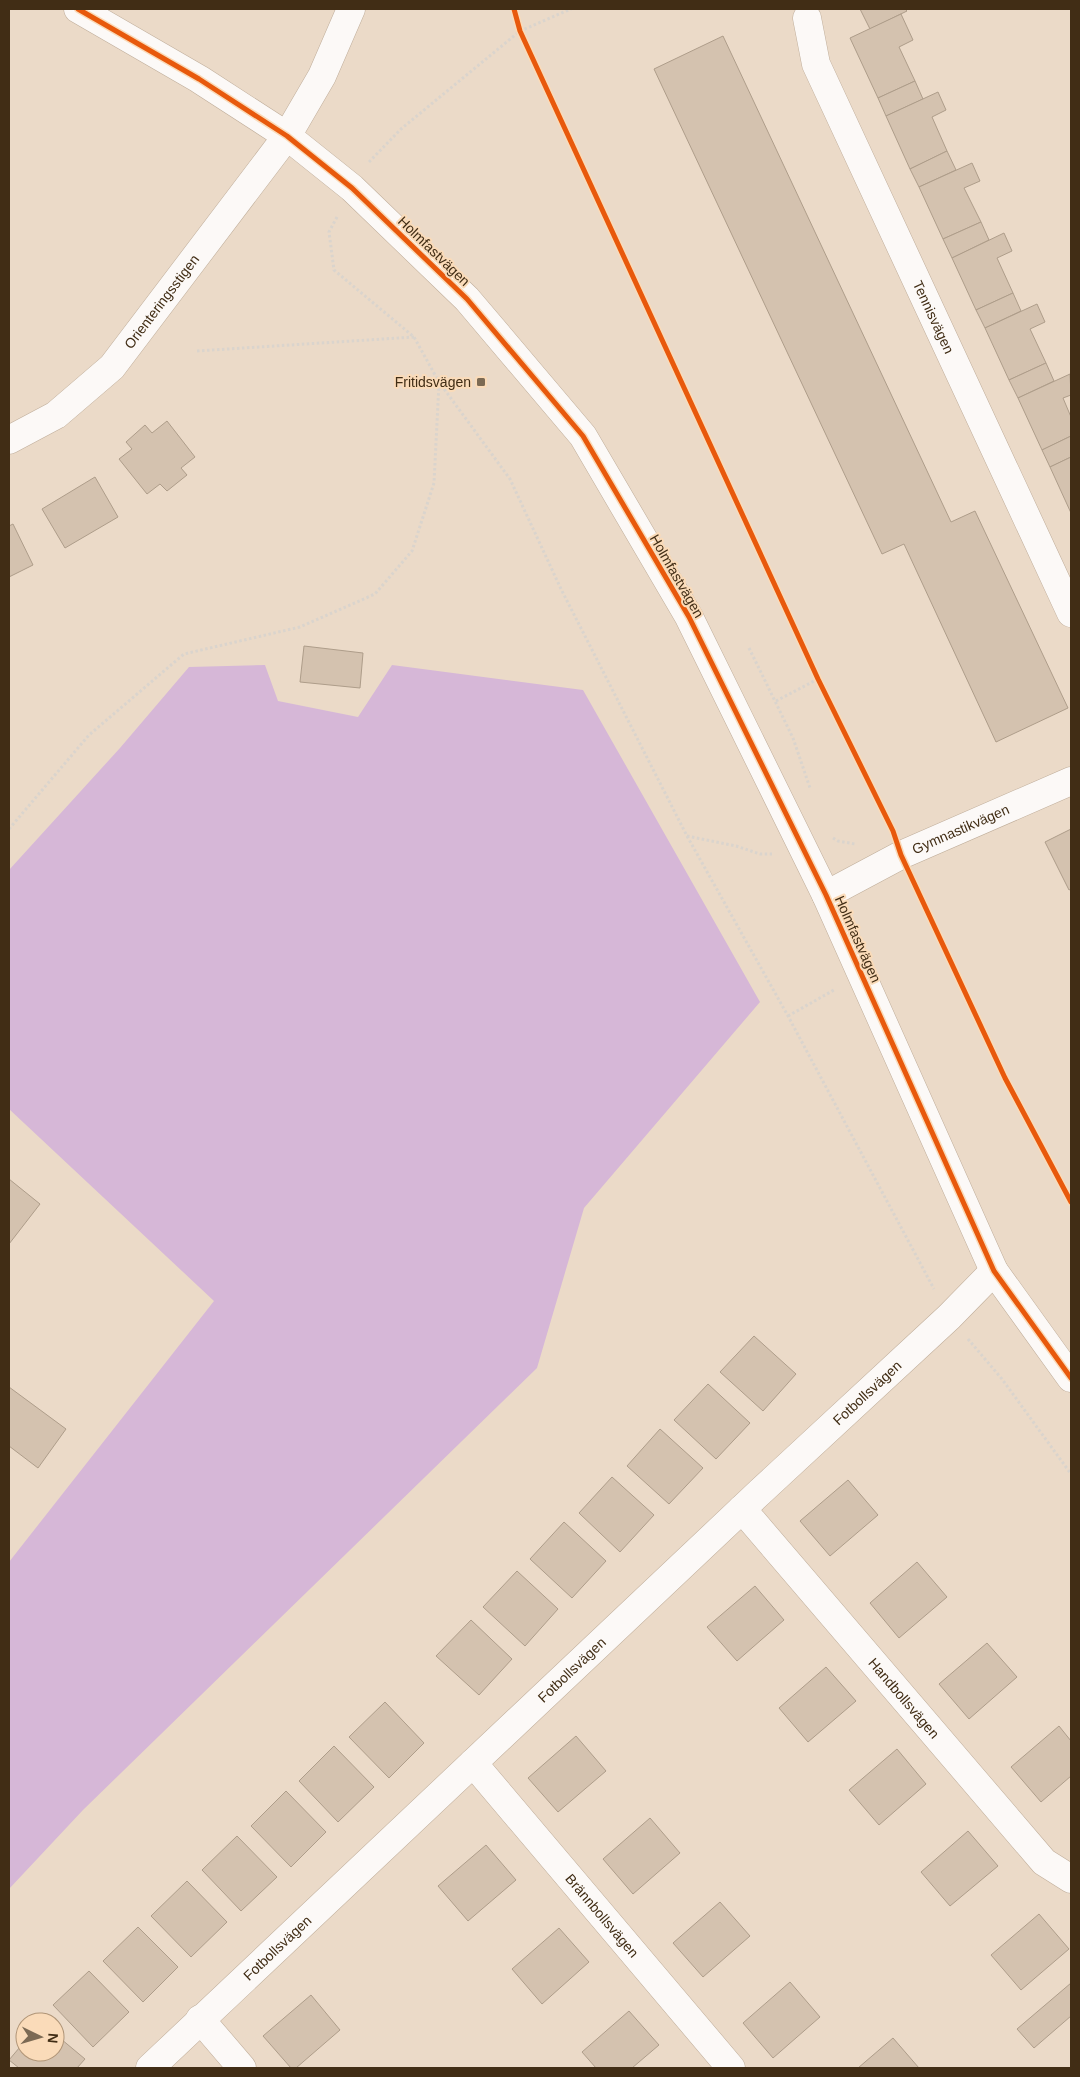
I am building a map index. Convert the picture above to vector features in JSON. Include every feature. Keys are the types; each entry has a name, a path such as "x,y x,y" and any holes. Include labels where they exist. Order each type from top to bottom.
{"street":[{"name":"Holmfastvägen","path":"78,9 199,79 287,136 352,188 467,299 583,436 689,617 826,895 994,1271 1071,1378"},
{"path":"287,136 322,76 351,9"},
{"name":"Tennisvägen","path":"807,18 816,64 1071,613"},
{"name":"Orienteringsstigen","path":"9,440 56,416 112,367 287,136"},
{"name":"Gymnastikvägen","path":"826,895 901,855 1071,780"},
{"name":"Fotbollsvägen","path":"150,2068 742,1509 949,1317 994,1271"},
{"name":"Handbollsvägen","path":"742,1509 1044,1862 1071,1879"},
{"name":"Brännbollsvägen","path":"474,1763 731,2068"},
{"path":"200,2019 242,2068"}],"path":[{"path":"571,9 520,31 401,129 369,163 352,188 329,232 334,270 414,337 439,382 510,479 561,590 687,836 788,1016 949,1317 1002,1378 1071,1474"},
{"path":"518,24 524,40"},
{"path":"197,351 414,337"},
{"path":"9,829 89,734 184,654 300,626 375,594 412,551 434,483 439,382"},
{"path":"750,648 794,738 812,795"},
{"path":"814,670 823,688"},
{"path":"776,701 818,679"},
{"path":"687,836 736,846 760,854 775,854"},
{"path":"832,837 838,841 863,845"},
{"path":"788,1016 834,990"}],"shaded area":[{"path":"265,665 278,701 358,717 392,665 583,690 760,1002 584,1208 537,1368 83,1810 9,1889 9,1562 214,1301 9,1109 9,870 120,748 189,667"}],"building":[{"path":"860,9 905,9 907,11 870,29"},
{"path":"901,14 913,40 899,47 915,81 878,98 850,38"},
{"path":"723,36 951,522 975,511 1068,708 996,742 904,544 882,554 654,69"},
{"path":"915,81 923,99 886,116 878,98"},
{"path":"938,92 946,110 932,117 947,151 910,169 886,116"},
{"path":"947,151 956,170 919,187 910,169"},
{"path":"972,163 980,181 964,188 981,222 943,239 919,187"},
{"path":"981,222 989,240 952,258 943,239"},
{"path":"1004,233 1012,251 997,258 1013,293 976,310 952,258"},
{"path":"1013,293 1021,311 985,328 976,310"},
{"path":"1037,304 1045,322 1030,329 1046,363 1009,380 985,328"},
{"path":"1046,363 1054,381 1018,398 1009,380"},
{"path":"1070,374 1071,395 1063,398 1071,417 1071,436 1042,450 1018,398"},
{"path":"167,421 195,457 181,468 187,475 167,491 160,484 147,494 119,459 132,449 126,442 145,425 152,433"},
{"path":"1071,436 1071,457 1050,467 1042,450"},
{"path":"1071,457 1071,513 1050,467"},
{"path":"95,477 118,517 65,548 42,509"},
{"path":"13,524 33,565 9,577 9,526"},
{"path":"304,646 363,653 360,688 300,682"},
{"path":"1071,829 1071,889 1069,890 1045,842"},
{"path":"9,1179 40,1204 9,1244"},
{"path":"754,1336 796,1374 763,1411 720,1372"},
{"path":"708,1384 750,1423 716,1459 674,1420"},
{"path":"9,1387 66,1429 38,1468 9,1446"},
{"path":"660,1429 703,1468 669,1504 627,1466"},
{"path":"612,1477 654,1515 620,1552 579,1513"},
{"path":"848,1480 878,1515 830,1556 800,1521"},
{"path":"564,1522 606,1561 572,1598 530,1559"},
{"path":"917,1562 947,1597 899,1638 870,1603"},
{"path":"517,1571 558,1609 525,1646 483,1607"},
{"path":"755,1586 784,1620 737,1661 707,1627"},
{"path":"471,1620 512,1659 479,1695 436,1656"},
{"path":"987,1643 1017,1677 969,1719 939,1684"},
{"path":"826,1667 856,1701 808,1742 779,1708"},
{"path":"385,1702 424,1743 389,1778 349,1737"},
{"path":"1059,1726 1071,1741 1071,1776 1041,1802 1011,1767"},
{"path":"576,1736 606,1771 558,1812 528,1778"},
{"path":"334,1746 374,1787 338,1822 299,1781"},
{"path":"897,1749 926,1784 879,1825 849,1790"},
{"path":"286,1791 326,1832 291,1867 251,1826"},
{"path":"650,1818 680,1853 633,1894 603,1859"},
{"path":"968,1831 998,1866 950,1906 921,1872"},
{"path":"237,1836 277,1877 241,1911 202,1870"},
{"path":"486,1845 516,1880 468,1921 438,1886"},
{"path":"187,1881 227,1922 191,1957 151,1916"},
{"path":"720,1902 750,1936 703,1977 673,1943"},
{"path":"1039,1914 1069,1949 1021,1990 991,1955"},
{"path":"138,1927 178,1967 143,2002 103,1961"},
{"path":"559,1928 589,1962 542,2004 512,1969"},
{"path":"89,1971 129,2012 93,2047 65,2018 65,2012 60,2012 53,2005"},
{"path":"790,1982 820,2017 773,2058 743,2023"},
{"path":"1071,1983 1071,2016 1034,2048 1017,2029"},
{"path":"311,1995 340,2030 296,2068 291,2068 263,2036"},
{"path":"629,2011 659,2045 632,2068 596,2068 582,2052"},
{"path":"893,2038 919,2068 858,2068"},
{"path":"65,2042 85,2059 77,2068 19,2068 9,2060 15,2053 15,2062 65,2062"}],"cycle path":[{"path":"78,9 199,79 287,136 352,188 467,299 583,436 689,617 826,895 994,1271 1071,1378"},
{"path":"514,9 520,31 818,679 893,831 901,855 1005,1078 1071,1202"}],"place":[{"name":"Fritidsvägen","path":"481,382"}]}
